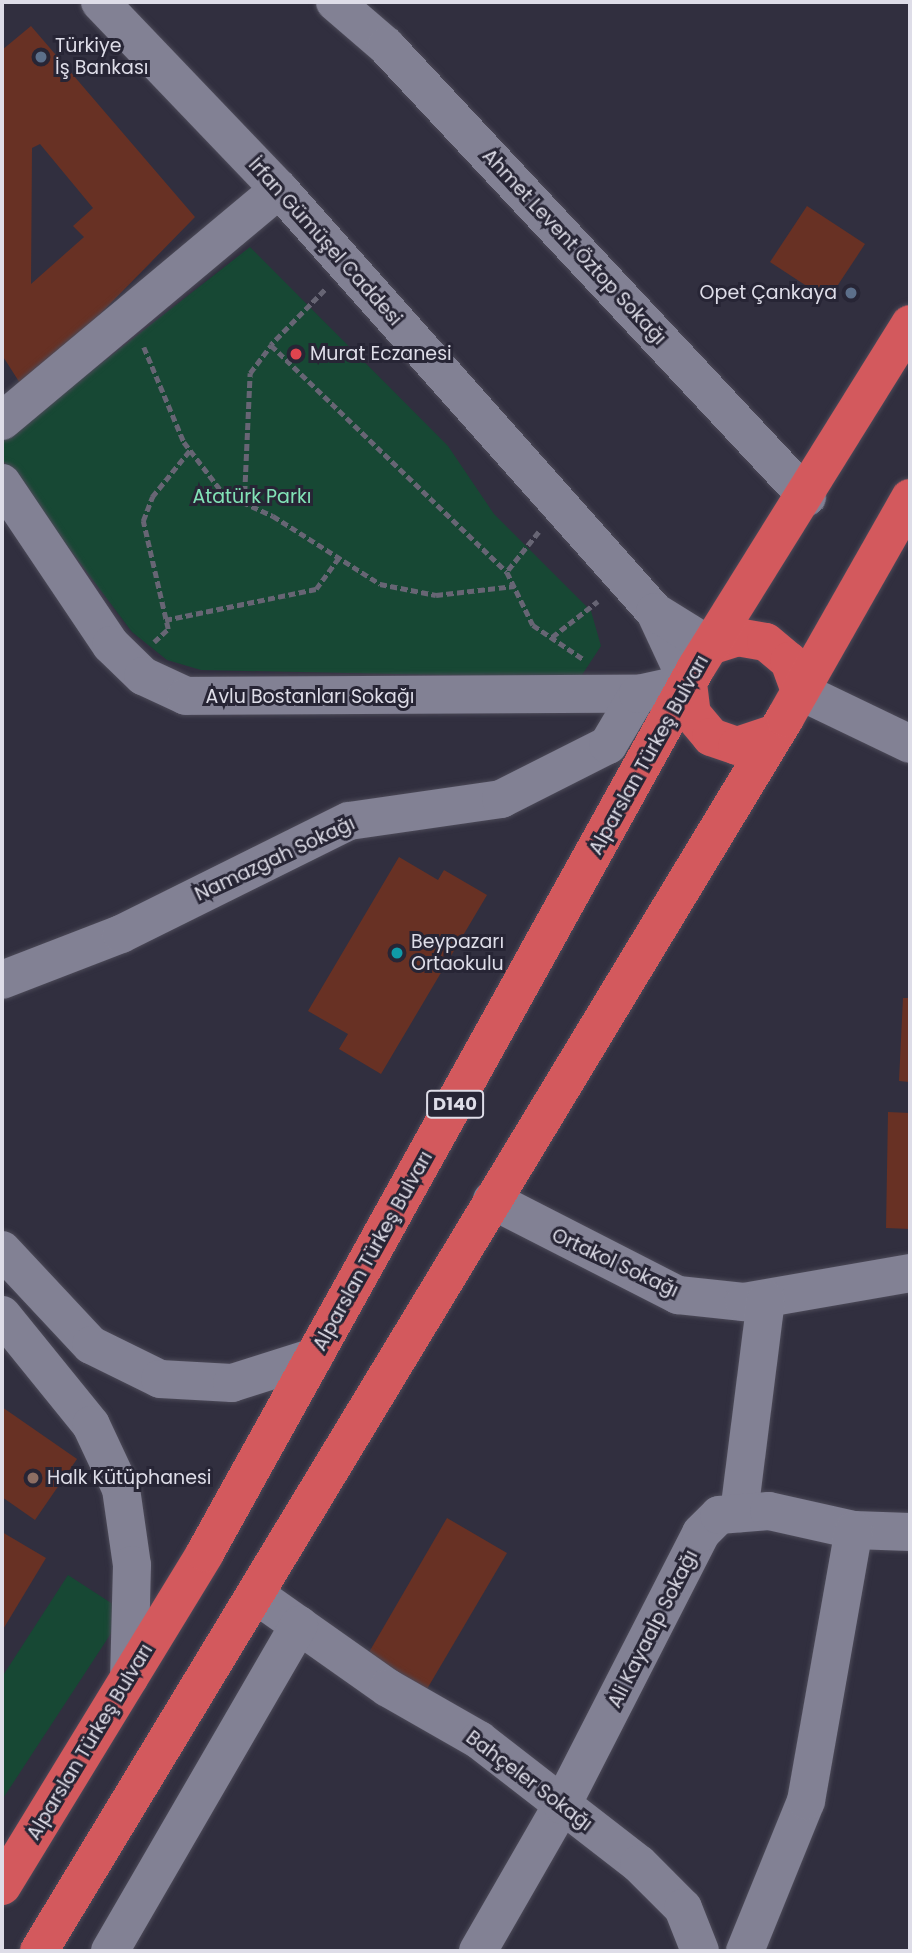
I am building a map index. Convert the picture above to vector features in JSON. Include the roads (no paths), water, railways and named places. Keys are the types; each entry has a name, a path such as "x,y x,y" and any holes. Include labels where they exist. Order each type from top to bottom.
{"highway":[{"name":"Alparslan Türkeş Bulvarı","path":"2,1886 129,1678 314,1357 688,683 807,497 910,324"},
{"path":"39,1951 776,733 910,498"},
{"path":"710,646 737,637 766,642 789,661 800,691"},
{"path":"688,683 692,714 711,737 737,746 776,733"}],"street":[{"name":"İrfan Gümüşel Caddesi","path":"100,2 279,189 655,612 710,646"},
{"name":"Ahmet Levent Öztop Sokağı","path":"335,2 386,46 807,497"},
{"path":"2,421 279,189"},
{"name":"Avlu Bostanları Sokağı","path":"2,483 130,663 186,696 638,694"},
{"name":"İrfan Gümüşel Caddesi","path":"655,612 688,683"},
{"path":"638,694 688,683"},
{"path":"800,691 910,744"},
{"name":"Namazgah Sokağı","path":"2,980 121,934 349,821 501,799 608,745 638,694"},
{"name":"Ortakol Sokağı","path":"492,1200 678,1295 766,1300 910,1273"},
{"path":"2,1250 91,1346 160,1380 232,1383 314,1357"},
{"path":"766,1300 739,1513 769,1511 854,1530 910,1532"},
{"path":"2,1315 91,1425 121,1489 132,1565 129,1678"},
{"name":"Ali Kayaalp Sokağı","path":"478,1951 562,1805 701,1533 719,1516 739,1513"},
{"path":"745,1951 806,1801 854,1530"},
{"name":"Bahçeler Sokağı","path":"256,1595 388,1688 479,1740 562,1805 683,1908 700,1951"},
{"path":"110,1951 299,1625"}],"place":[{"name":"Türkiye İş Bankası","path":"41,57"},
{"name":"Opet Çankaya","path":"851,293"},
{"name":"Murat Eczanesi","path":"296,354"},
{"name":"Beypazarı Ortaokulu","path":"397,953"},
{"name":"Halk Kütüphanesi","path":"33,1478"}],"park label":[{"name":"Atatürk Parkı","path":"252,497"}]}
